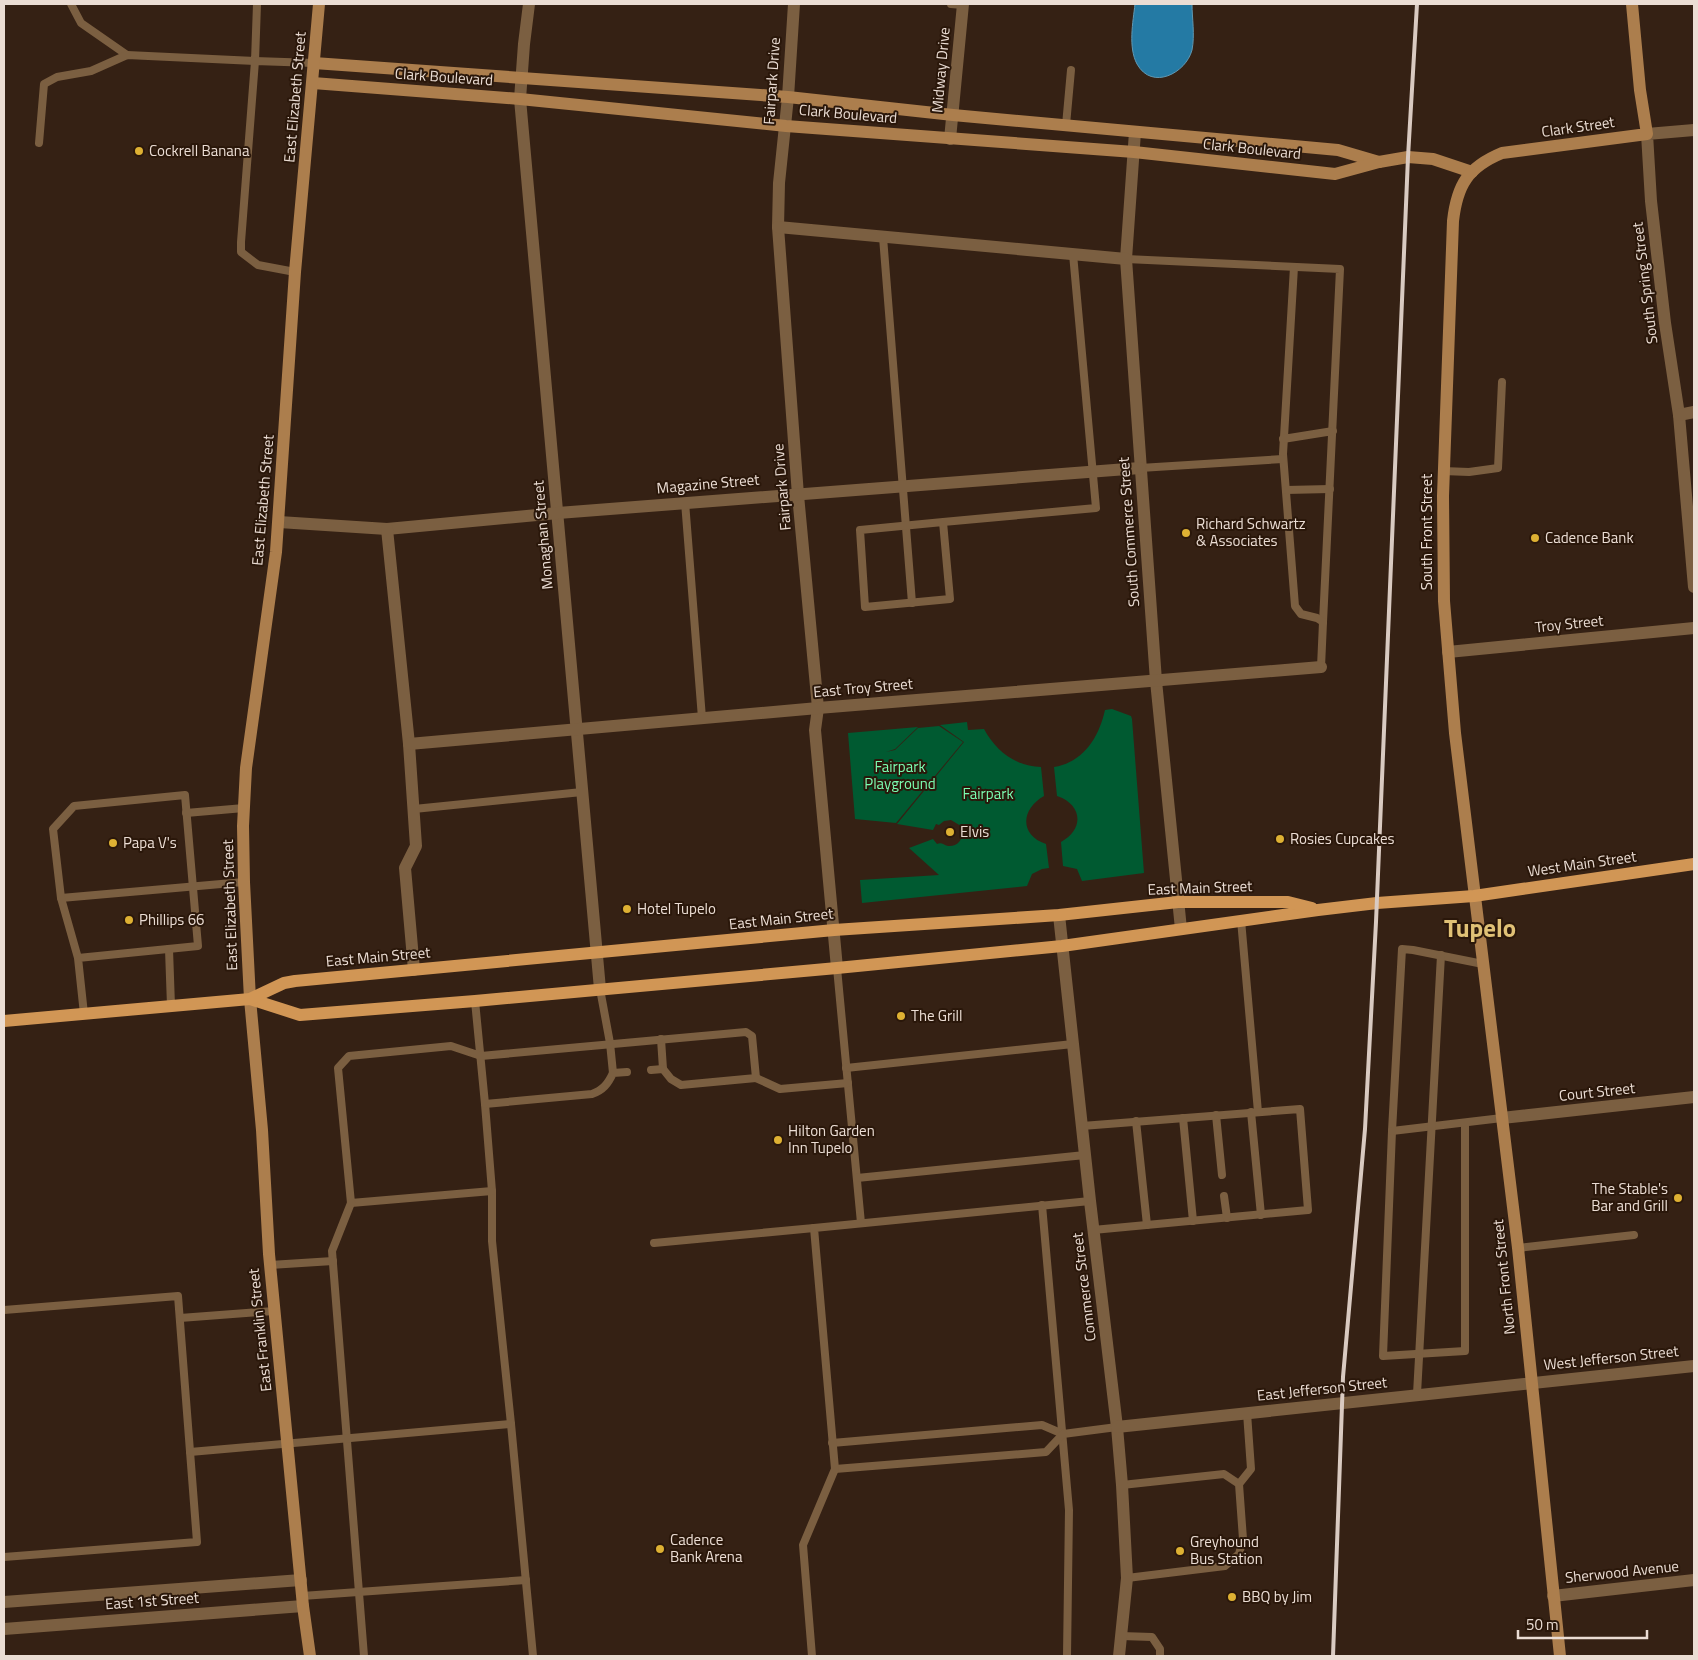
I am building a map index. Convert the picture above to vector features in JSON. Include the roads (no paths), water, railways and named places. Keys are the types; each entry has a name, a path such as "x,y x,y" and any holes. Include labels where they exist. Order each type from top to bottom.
{"main road":[{"name":"West Main Street","path":"1474,896 1694,864"},
{"name":"East Main Street","path":"250,999 300,1015 475,1001 1062,946 1318,910 1377,903 1474,896"},
{"name":"East Main Street","path":"4,1020 250,999 284,983 834,930 1059,915 1178,902 1288,902 1318,910"}],"street":[{"name":"East Elizabeth Street","path":"250,999 244,882 246,768 279,522 295,272 319,4"},
{"name":"Monaghan Street","path":"529,4 520,99 600,989"},
{"name":"Fairpark Drive","path":"794,4 786,126 779,183 778,227 798,495 818,708 816,730 837,968"},
{"name":"Midway Drive","path":"950,138 959,4"},
{"name":"South Spring Street","path":"1632,4 1640,90 1647,134 1665,323 1679,415 1694,582"},
{"name":"Clark Boulevard","path":"314,63 788,97 953,115 1338,150 1379,162"},
{"name":"Clark Boulevard","path":"313,83 520,99 786,126 1134,152 1335,174 1379,162 1408,157 1433,159 1472,172"},
{"name":"Clark Street","path":"1472,172 1485,160 1502,153 1647,134 1694,130"},
{"name":"South Commerce Street","path":"1136,132 1126,259 1156,681 1181,929"},
{"name":"South Front Street","path":"1472,172 1460,189 1454,216 1443,471 1442,574 1448,652 1474,896"},
{"path":"778,227 1126,259"},
{"path":"1679,415 1694,412"},
{"name":"Magazine Street","path":"279,522 387,530 685,502 1140,468"},
{"path":"387,530 414,809 416,846 406,868 414,970"},
{"name":"Troy Street","path":"1448,652 1694,628"},
{"name":"East Troy Street","path":"409,744 1321,667"},
{"name":"North Front Street","path":"1474,896 1518,1248 1560,1656"},
{"name":"Commerce Street","path":"1059,915 1122,1485 1127,1578 1119,1656"},
{"name":"East Franklin Street","path":"250,999 262,1130 274,1311 302,1601 310,1656"},
{"name":"Court Street","path":"1502,1118 1694,1097"},
{"name":"West Jefferson Street","path":"1531,1383 1694,1366"},
{"name":"East Jefferson Street","path":"1117,1427 1531,1383"},
{"name":"East 1st Street","path":"4,1602 301,1580"},
{"name":"Sherwood Avenue","path":"1553,1596 1694,1580"},
{"name":"East 1st Street","path":"4,1629 302,1601"}],"lane":[{"path":"71,4 81,23 127,55"},
{"path":"257,4 255,61 240,242 242,252 258,265 295,272"},
{"path":"39,143 44,84 57,77 91,71 127,55 314,63"},
{"path":"1066,125 1071,70"},
{"path":"883,237 912,603"},
{"path":"944,522 950,599 865,607 860,530 906,526 944,522 1096,508 1073,254"},
{"path":"1126,259 1340,269 1321,667"},
{"path":"1294,267 1283,459 1296,606 1301,614 1324,622"},
{"path":"1443,471 1469,472 1498,468 1502,382"},
{"path":"1284,439 1333,431"},
{"path":"1140,468 1283,459"},
{"path":"1286,490 1330,489"},
{"path":"685,502 702,718"},
{"path":"414,809 582,792"},
{"path":"78,958 198,946 184,795 74,806 53,828 61,898 78,958 84,1014"},
{"path":"186,813 244,808"},
{"path":"61,898 244,882"},
{"path":"1241,920 1261,1215"},
{"path":"169,949 171,1006"},
{"path":"1465,1123 1465,1351 1383,1356 1392,1131 1402,949 1483,964"},
{"path":"1417,1394 1441,956"},
{"path":"837,968 861,1223"},
{"path":"485,1104 592,1094 602,1090 609,1082 613,1073 610,1043 600,989"},
{"path":"475,1001 492,1191 492,1241 533,1656"},
{"path":"364,1656 332,1261 332,1251 351,1203 338,1068 349,1056 451,1046 480,1056 746,1032 752,1036 756,1078"},
{"path":"661,1039 664,1069 671,1079 681,1085 756,1078 780,1089 848,1083"},
{"path":"846,1068 1073,1044"},
{"path":"651,1070 664,1069"},
{"path":"613,1073 627,1072"},
{"path":"1082,1126 1300,1109 1308,1210 1093,1230"},
{"path":"1216,1115 1222,1175"},
{"path":"1183,1118 1193,1221"},
{"path":"1392,1131 1502,1118"},
{"path":"1136,1122 1147,1225"},
{"path":"857,1178 1085,1155"},
{"path":"351,1203 492,1191"},
{"path":"1224,1196 1227,1218"},
{"path":"654,1242 1090,1201"},
{"path":"1042,1206 1069,1510 1066,1656"},
{"path":"812,1656 803,1545 835,1469 814,1228"},
{"path":"1518,1248 1634,1235"},
{"path":"270,1265 332,1261"},
{"path":"4,1310 178,1296 197,1542 4,1557"},
{"path":"180,1318 274,1311"},
{"path":"1127,1578 1225,1566 1239,1554 1243,1538 1239,1484 1251,1469 1247,1413"},
{"path":"190,1452 287,1442 511,1424"},
{"path":"832,1443 1042,1425 1063,1434 1117,1427"},
{"path":"835,1469 1046,1452 1063,1434"},
{"path":"1122,1485 1224,1474 1239,1484"},
{"path":"302,1601 359,1592 526,1580"},
{"path":"1121,1636 1152,1638 1160,1649 1160,1656"}],"water":[{"path":"1135,4 1192,4 1192,50 1189,58 1176,72 1159,78 1143,72 1137,64 1132,42"}],"railway":[{"path":"1333,1656 1343,1377 1365,1129 1376,922 1408,157 1417,4"}],"place":[{"name":"Cockrell Banana","path":"139,151"},
{"name":"Richard Schwartz & Associates","path":"1186,533"},
{"name":"Cadence Bank","path":"1535,538"},
{"name":"Elvis","path":"950,832"},
{"name":"Rosies Cupcakes","path":"1280,839"},
{"name":"Papa V's","path":"113,843"},
{"name":"Hotel Tupelo","path":"627,909"},
{"name":"Phillips 66","path":"129,920"},
{"name":"The Grill","path":"901,1016"},
{"name":"Hilton Garden Inn Tupelo","path":"778,1140"},
{"name":"The Stable's Bar and Grill","path":"1678,1198"},
{"name":"Cadence Bank Arena","path":"660,1549"},
{"name":"Greyhound Bus Station","path":"1180,1551"},
{"name":"BBQ by Jim","path":"1232,1597"}],"district":[{"name":"Tupelo","path":"1480,928"}],"park label":[{"name":"Fairpark Playground","path":"900,776"},
{"name":"Fairpark","path":"988,794"}]}
